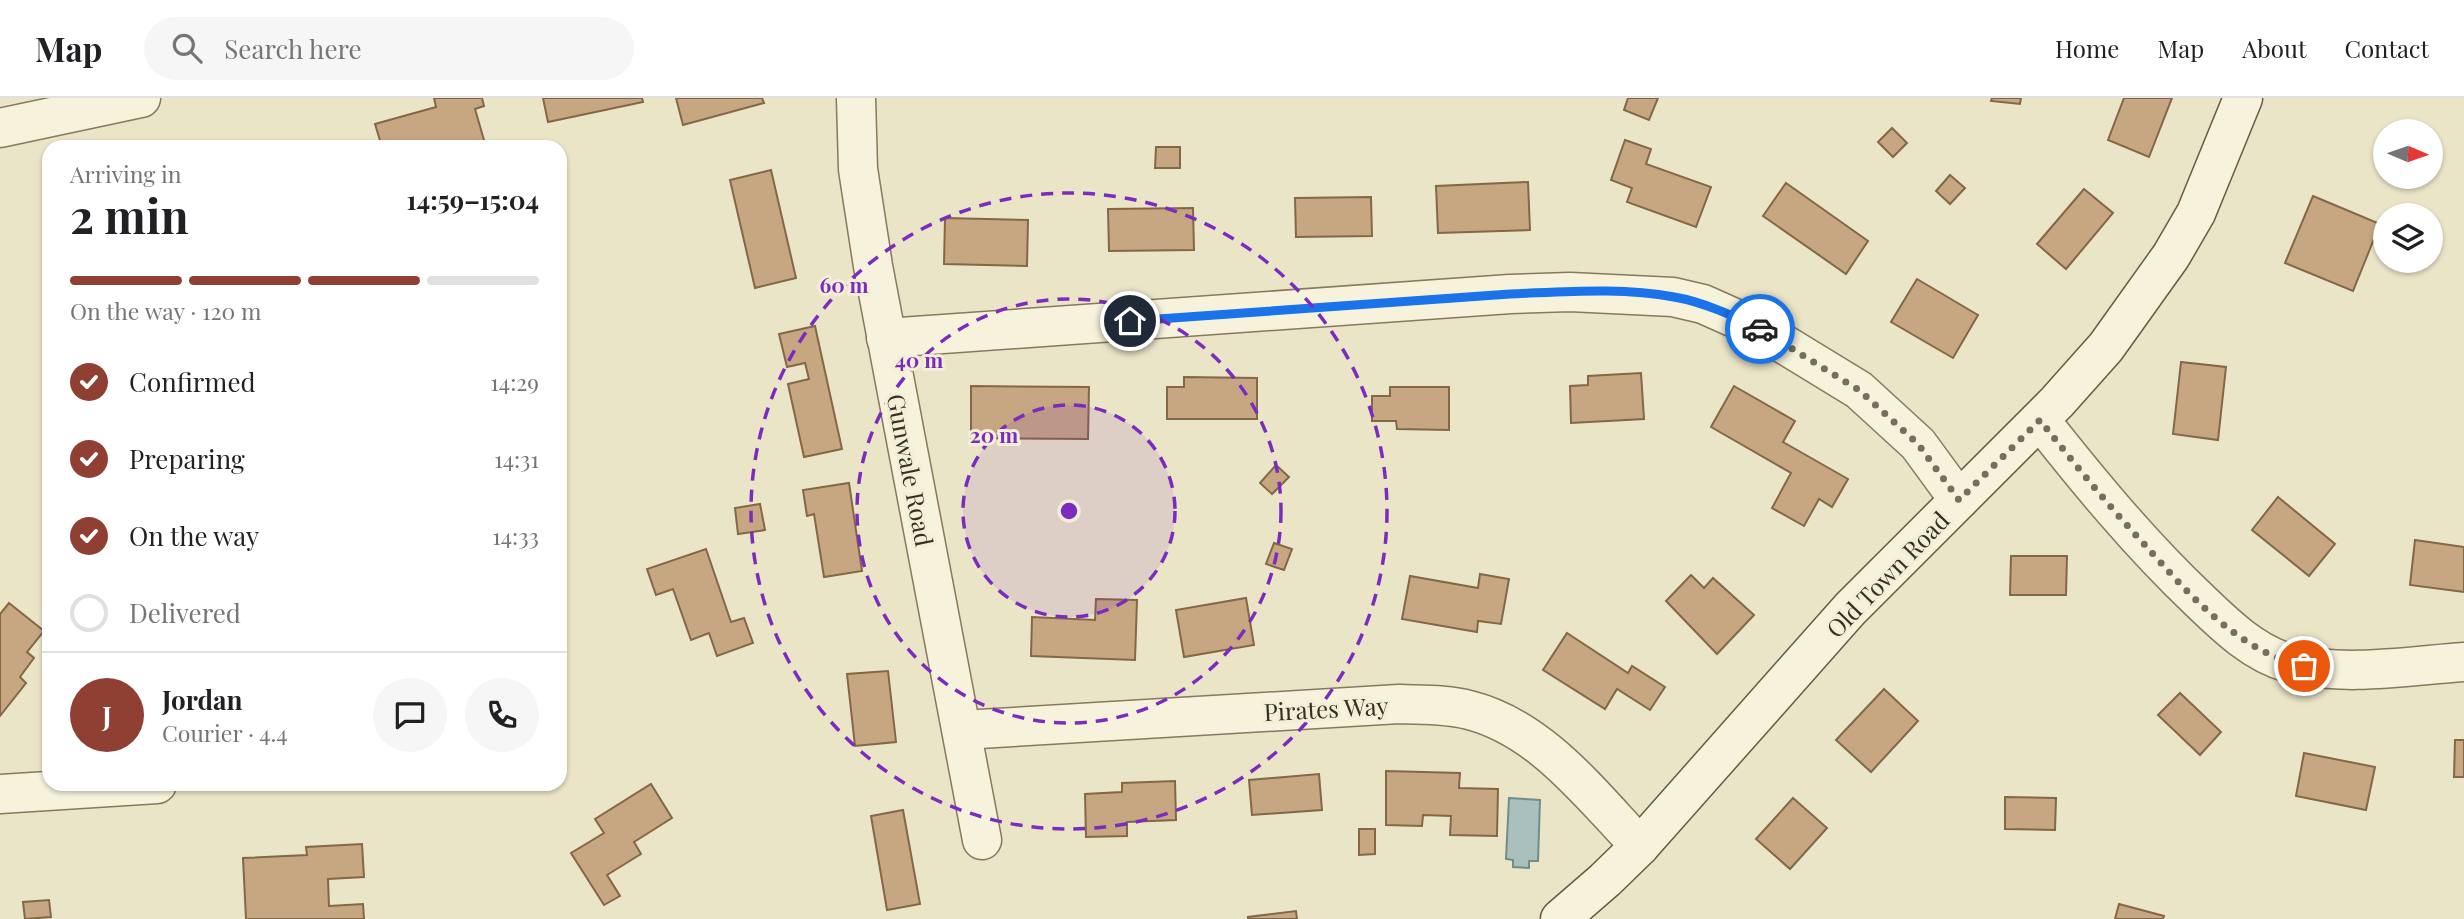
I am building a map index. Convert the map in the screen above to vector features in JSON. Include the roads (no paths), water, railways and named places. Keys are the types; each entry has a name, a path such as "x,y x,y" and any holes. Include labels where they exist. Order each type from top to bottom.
{"street":[{"path":"0,128 67,106 141,98"},
{"name":"Gunwale Road","path":"856,98 858,169 886,338 982,840"},
{"name":"Old Town Road","path":"1560,919 1640,846 1850,609 2040,420 2106,347 2171,256 2196,214 2243,98"},
{"path":"886,338 1510,294 1570,292 1673,297 1703,304 1759,328 1859,390 1918,444 1959,500"},
{"path":"2040,420 2093,487 2171,575 2220,620 2261,650 2286,662 2333,669 2464,662"},
{"name":"Pirates Way","path":"962,730 1399,704 1438,705 1470,710 1519,732 1550,753 1640,846"},
{"path":"0,794 42,791"}],"water":[{"path":"1509,798 1540,800 1538,861 1529,861 1529,868 1513,867 1513,860 1506,859"}]}
